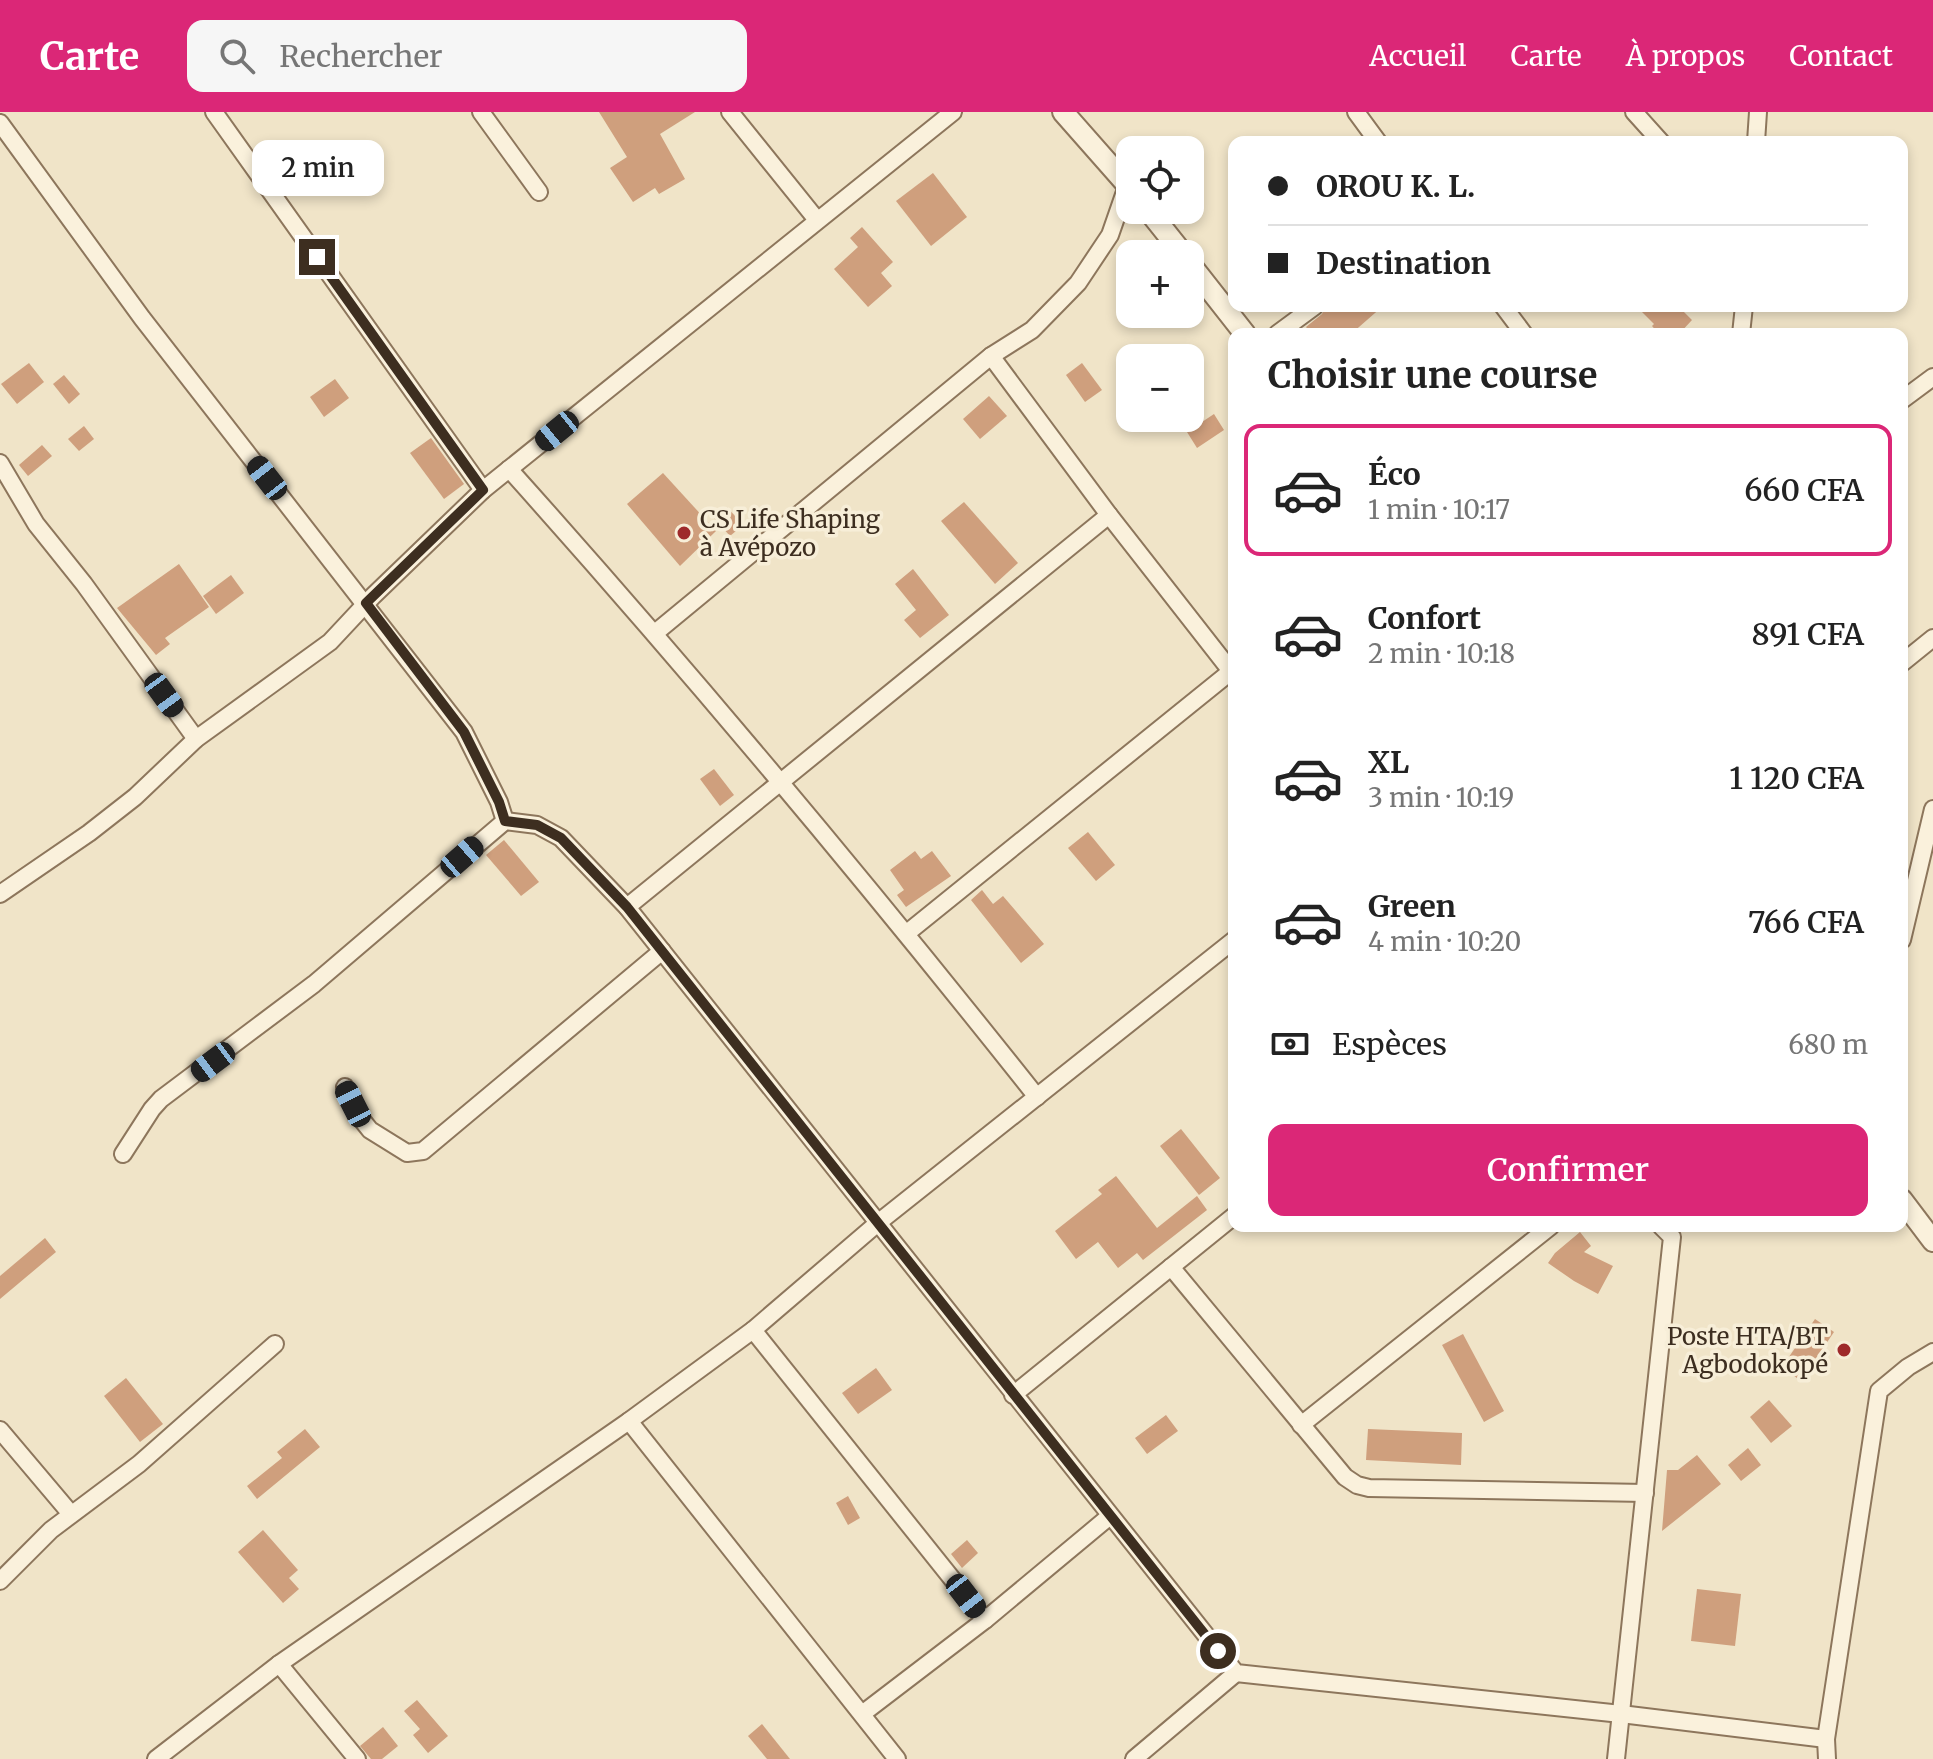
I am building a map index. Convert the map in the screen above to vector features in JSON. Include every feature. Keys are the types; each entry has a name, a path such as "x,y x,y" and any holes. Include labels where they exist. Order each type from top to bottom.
{"street":[{"path":"214,112 483,490"},
{"path":"481,112 539,192"},
{"path":"730,112 817,220"},
{"path":"0,894 101,824 135,797 196,739 330,642 483,490 953,112"},
{"path":"1063,112 1116,172"},
{"path":"1356,112 1374,136"},
{"path":"1634,112 1656,136"},
{"path":"1756,136 1758,112"},
{"path":"0,123 142,318 464,732 499,802 505,821"},
{"path":"655,633 991,356 1032,330 1078,283 1110,235 1116,220"},
{"path":"1159,224 1172,240"},
{"path":"1204,282 1240,328"},
{"path":"1285,328 1307,312"},
{"path":"991,356 1109,515 1228,665"},
{"path":"1908,396 1933,377"},
{"path":"0,463 36,524 84,584 196,739"},
{"path":"509,469 655,633 907,933 1037,1097"},
{"path":"627,907 1109,515"},
{"path":"1908,658 1933,638"},
{"path":"907,933 1228,673"},
{"path":"1908,915 1933,809"},
{"path":"123,1154 161,1099 314,984 505,821 537,825 561,838 627,907 1236,1673 1826,1739"},
{"path":"156,1759 279,1664 629,1421 753,1330 879,1222 1228,945"},
{"path":"345,1087 370,1130 407,1153 423,1151 662,951"},
{"path":"1908,1208 1933,1241"},
{"path":"1013,1395 1228,1221"},
{"path":"1301,1425 1543,1232"},
{"path":"1616,1759 1672,1237 1667,1232"},
{"path":"1171,1267 1345,1477 1357,1485 1369,1488 1645,1493"},
{"path":"753,1330 985,1620"},
{"path":"0,1581 71,1514 139,1464 275,1344"},
{"path":"1827,1759 1826,1739 1879,1391 1908,1367 1933,1352"},
{"path":"629,1421 897,1759"},
{"path":"0,1430 71,1514"},
{"path":"862,1714 985,1620 1110,1516"},
{"path":"279,1664 357,1759"},
{"path":"1134,1759 1236,1673"}],"building":[{"path":"599,112 695,112 660,134 685,179 659,194 655,188 633,202 610,168 627,157"},
{"path":"933,173 967,217 931,246 896,201"},
{"path":"862,227 893,262 881,273 892,286 868,307 834,269 858,247 850,238"},
{"path":"1376,312 1358,328 1307,328 1322,314"},
{"path":"1642,312 1684,312 1692,320 1685,328 1654,328 1654,324"},
{"path":"29,363 44,382 17,404 1,384"},
{"path":"1082,363 1102,390 1085,402 1066,375"},
{"path":"64,375 80,394 69,404 53,384"},
{"path":"335,379 349,398 324,417 310,397"},
{"path":"989,396 1007,416 980,439 963,419"},
{"path":"1214,414 1224,430 1197,448 1187,432 1204,432 1204,421"},
{"path":"84,426 94,439 79,451 68,439"},
{"path":"431,438 464,484 444,499 410,453"},
{"path":"42,445 52,456 28,476 19,465"},
{"path":"663,473 716,531 680,566 627,504"},
{"path":"964,502 1018,563 995,584 941,521"},
{"path":"727,507 743,525 730,536 714,518"},
{"path":"179,564 209,607 165,638 170,644 156,655 117,608"},
{"path":"913,569 949,615 920,638 904,620 916,610 895,584"},
{"path":"231,575 244,593 216,614 203,596"},
{"path":"714,769 734,795 720,806 700,779"},
{"path":"1088,832 1115,865 1096,881 1068,848"},
{"path":"504,840 539,882 521,896 486,855"},
{"path":"915,851 921,859 932,851 951,876 906,907 897,895 904,890 890,870"},
{"path":"982,890 993,904 1003,896 1044,944 1021,963 971,900"},
{"path":"1181,1129 1220,1178 1199,1195 1160,1146"},
{"path":"1116,1176 1157,1228 1197,1196 1207,1210 1143,1260 1137,1253 1118,1268 1098,1242 1076,1259 1055,1231 1102,1194 1098,1190"},
{"path":"1580,1232 1591,1246 1584,1252 1613,1266 1598,1294 1548,1263"},
{"path":"45,1238 56,1252 0,1299 0,1276"},
{"path":"1815,1319 1834,1332 1801,1381 1782,1367"},
{"path":"1463,1334 1504,1411 1484,1422 1442,1345"},
{"path":"876,1368 892,1390 858,1414 842,1393"},
{"path":"126,1378 163,1424 140,1442 104,1396"},
{"path":"1769,1400 1792,1426 1771,1443 1750,1417"},
{"path":"1166,1415 1178,1431 1147,1454 1135,1438"},
{"path":"305,1429 320,1447 257,1499 247,1486 282,1458 277,1452"},
{"path":"1368,1429 1462,1433 1461,1465 1366,1460"},
{"path":"1748,1448 1761,1465 1741,1481 1728,1465"},
{"path":"1697,1455 1721,1484 1662,1531 1667,1470 1678,1470"},
{"path":"848,1496 860,1518 848,1525 836,1503"},
{"path":"263,1530 298,1570 289,1578 299,1589 283,1603 238,1552"},
{"path":"967,1540 978,1553 962,1568 951,1554"},
{"path":"1697,1589 1741,1594 1735,1646 1691,1641"},
{"path":"417,1700 448,1736 428,1753 413,1735 420,1729 404,1711"},
{"path":"762,1724 790,1759 767,1759 748,1736"},
{"path":"383,1727 398,1746 382,1759 371,1759 360,1746"}],"place":[{"name":"CS Life Shaping à Avépozo","path":"684,533"},
{"name":"Poste HTA/BT Agbodokopé","path":"1844,1350"}],"route":[{"path":"317,257 483,490 366,603 464,732 499,802 505,821 537,825 561,838 627,907 1218,1651"}]}
